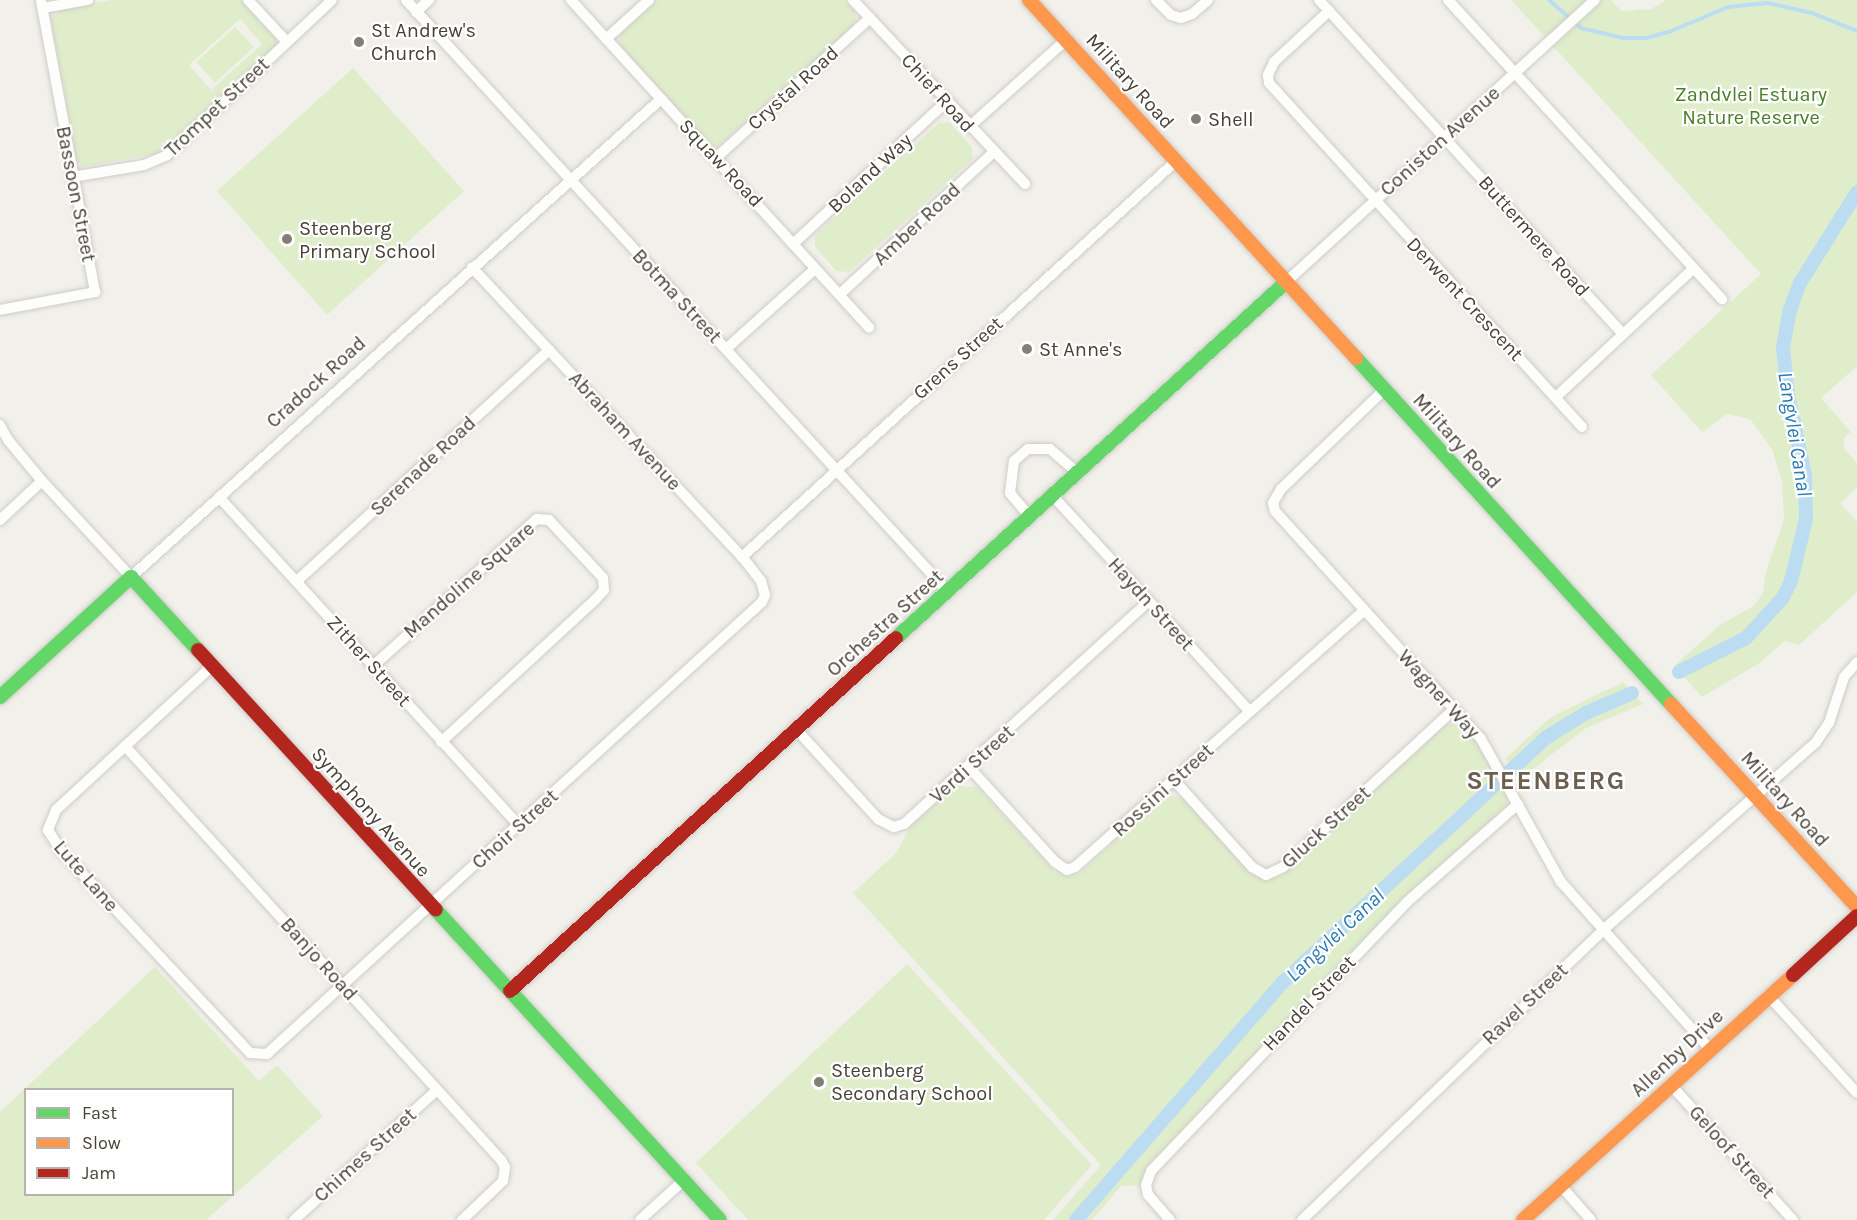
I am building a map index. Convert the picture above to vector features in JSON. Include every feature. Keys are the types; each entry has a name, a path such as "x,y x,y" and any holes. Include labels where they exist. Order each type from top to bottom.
{"street":[{"path":"42,4 88,0"},
{"name":"Trompet Street","path":"248,0 287,42"},
{"name":"Trompet Street","path":"72,177 144,165 167,155 332,0"},
{"name":"Botma Street","path":"406,0 570,182 948,592"},
{"path":"416,12 429,0"},
{"name":"Squaw Road","path":"571,0 717,157 815,270 840,294 869,328"},
{"path":"606,39 649,0"},
{"name":"Chief Road","path":"853,0 993,153 1025,184"},
{"name":"Military Road","path":"1029,0 1857,907"},
{"path":"1156,0 1171,15 1181,18 1192,14 1208,0"},
{"name":"Buttermere Road","path":"1319,0 1623,334"},
{"path":"1448,0 1722,299"},
{"name":"Coniston Avenue","path":"1286,282 1595,0"},
{"name":"Bassoon Street","path":"0,310 95,292 72,177 42,4"},
{"name":"Derwent Crescent","path":"1329,11 1274,62 1268,75 1269,83 1582,428"},
{"name":"Crystal Road","path":"717,157 870,18"},
{"path":"969,127 1066,40"},
{"name":"Cradock Road","path":"0,697 471,267 570,182 661,99"},
{"name":"Boland Way","path":"793,244 946,102"},
{"name":"Amber Road","path":"840,294 993,153"},
{"name":"Grens Street","path":"742,556 1176,161"},
{"name":"Abraham Avenue","path":"471,267 742,556 761,581 762,602"},
{"path":"1556,397 1693,269"},
{"path":"726,349 815,270"},
{"name":"Orchestra Street","path":"510,991 1286,282"},
{"name":"Serenade Road","path":"297,581 549,350"},
{"name":"Wagner Way","path":"1384,390 1281,489 1273,503 1280,520 1487,747 1562,882 1710,1049"},
{"name":"Symphony Avenue","path":"0,425 8,440 42,481 720,1220"},
{"path":"1030,518 1010,493 1014,461 1028,449 1050,449 1078,473"},
{"path":"0,520 42,481"},
{"name":"Haydn Street","path":"1053,496 1250,712"},
{"name":"Zither Street","path":"219,497 519,826"},
{"name":"Mandoline Square","path":"373,666 537,519 549,520 603,578 604,590 596,599 441,742"},
{"name":"Choir Street","path":"267,1054 762,602"},
{"name":"Verdi Street","path":"796,729 878,819 894,827 913,818 1148,602"},
{"name":"Rossini Street","path":"969,767 1055,862 1067,870 1082,863 1363,611"},
{"name":"Ravel Street","path":"1302,1220 1603,930 1824,733 1844,677 1857,662"},
{"name":"Lute Lane","path":"212,666 56,810 48,830 62,852 250,1053 267,1054"},
{"name":"Gluck Street","path":"1174,780 1252,867 1266,875 1283,867 1454,709"},
{"name":"Banjo Road","path":"125,746 501,1160 506,1174 498,1187 462,1220"},
{"name":"Handel Street","path":"1170,1220 1148,1195 1150,1171 1407,902 1518,804"},
{"name":"Allenby Drive","path":"1523,1220 1857,916"},
{"path":"1768,995 1857,1093"},
{"name":"Geloof Street","path":"1671,1085 1793,1220"},
{"name":"Chimes Street","path":"294,1220 436,1090"},
{"path":"640,1220 684,1180"},
{"path":"1561,1186 1591,1220"}],"green space":[{"path":"112,0 241,0 275,38 277,45 159,153 82,167 77,161 51,19 61,9","holes":["240,19 262,44 211,90 189,65"]},
{"path":"657,0 844,0 855,12 856,20 852,28 717,147 709,144 622,48 619,39 622,31"},
{"name":"Zandvlei Estuary Nature Reserve","path":"1511,0 1611,0 1621,11 1651,9 1666,0 1857,0 1857,366 1821,398 1851,432 1844,438 1844,448 1857,463 1857,488 1840,503 1857,522 1857,592 1799,645 1785,641 1758,664 1702,697 1674,666 1721,624 1754,606 1763,593 1766,571 1784,520 1782,481 1772,449 1750,419 1727,414 1702,432 1651,375 1761,274"},
{"path":"235,27 254,47 215,83 196,62"},
{"path":"353,68 464,191 327,315 217,191"},
{"path":"949,122 972,147 973,159 849,272 836,271 815,247 815,235 939,123"},
{"path":"1623,682 1643,704 1586,728 1520,779 1514,776 1506,758 1551,717"},
{"path":"1451,723 1464,728 1481,747 1507,796 1507,806 1397,907 1143,1185 1121,1186 1092,1220 1053,1220 1101,1165 853,893 897,852 909,828 956,786 977,787 1055,872 1068,877 1080,873 1162,798 1172,796 1183,799 1252,874 1266,879 1280,876 1441,728"},
{"path":"907,964 1092,1165 1044,1220 748,1220 696,1163"},
{"path":"155,967 259,1081 277,1065 323,1116 234,1195 234,1088 26,1088"},
{"path":"24,1090 24,1196 233,1196 206,1220 0,1220 0,1112"}],"waterway":[{"path":"1549,0 1581,28 1623,38 1646,38 1669,32 1728,7 1768,3 1812,13 1857,31"},
{"name":"Langvlei Canal","path":"1679,672 1746,638 1782,599 1791,581 1806,519 1805,475 1788,394 1783,348 1790,310 1800,283 1857,192"},
{"name":"Langvlei Canal","path":"1076,1220 1282,983 1547,737 1586,713 1632,693"}],"traffic: fast":[{"path":"896,638 1286,282"},
{"path":"1356,358 1671,704"},
{"path":"0,697 131,577 198,650"},
{"path":"436,910 720,1220"}],"traffic: slow":[{"path":"1029,0 1356,358"},
{"path":"1671,704 1857,907"},
{"path":"1523,1220 1793,975"}],"traffic: jam":[{"path":"510,991 896,638"},
{"path":"198,650 436,910"},
{"path":"1793,975 1857,916"}],"place":[{"name":"St Andrew's Church","path":"359,42"},
{"name":"Shell","path":"1196,119"},
{"name":"Steenberg Primary School","path":"287,239"},
{"name":"St Anne's","path":"1027,349"},
{"name":"Steenberg Secondary School","path":"819,1082"}],"district":[{"name":"STEENBERG","path":"1546,781"}]}
